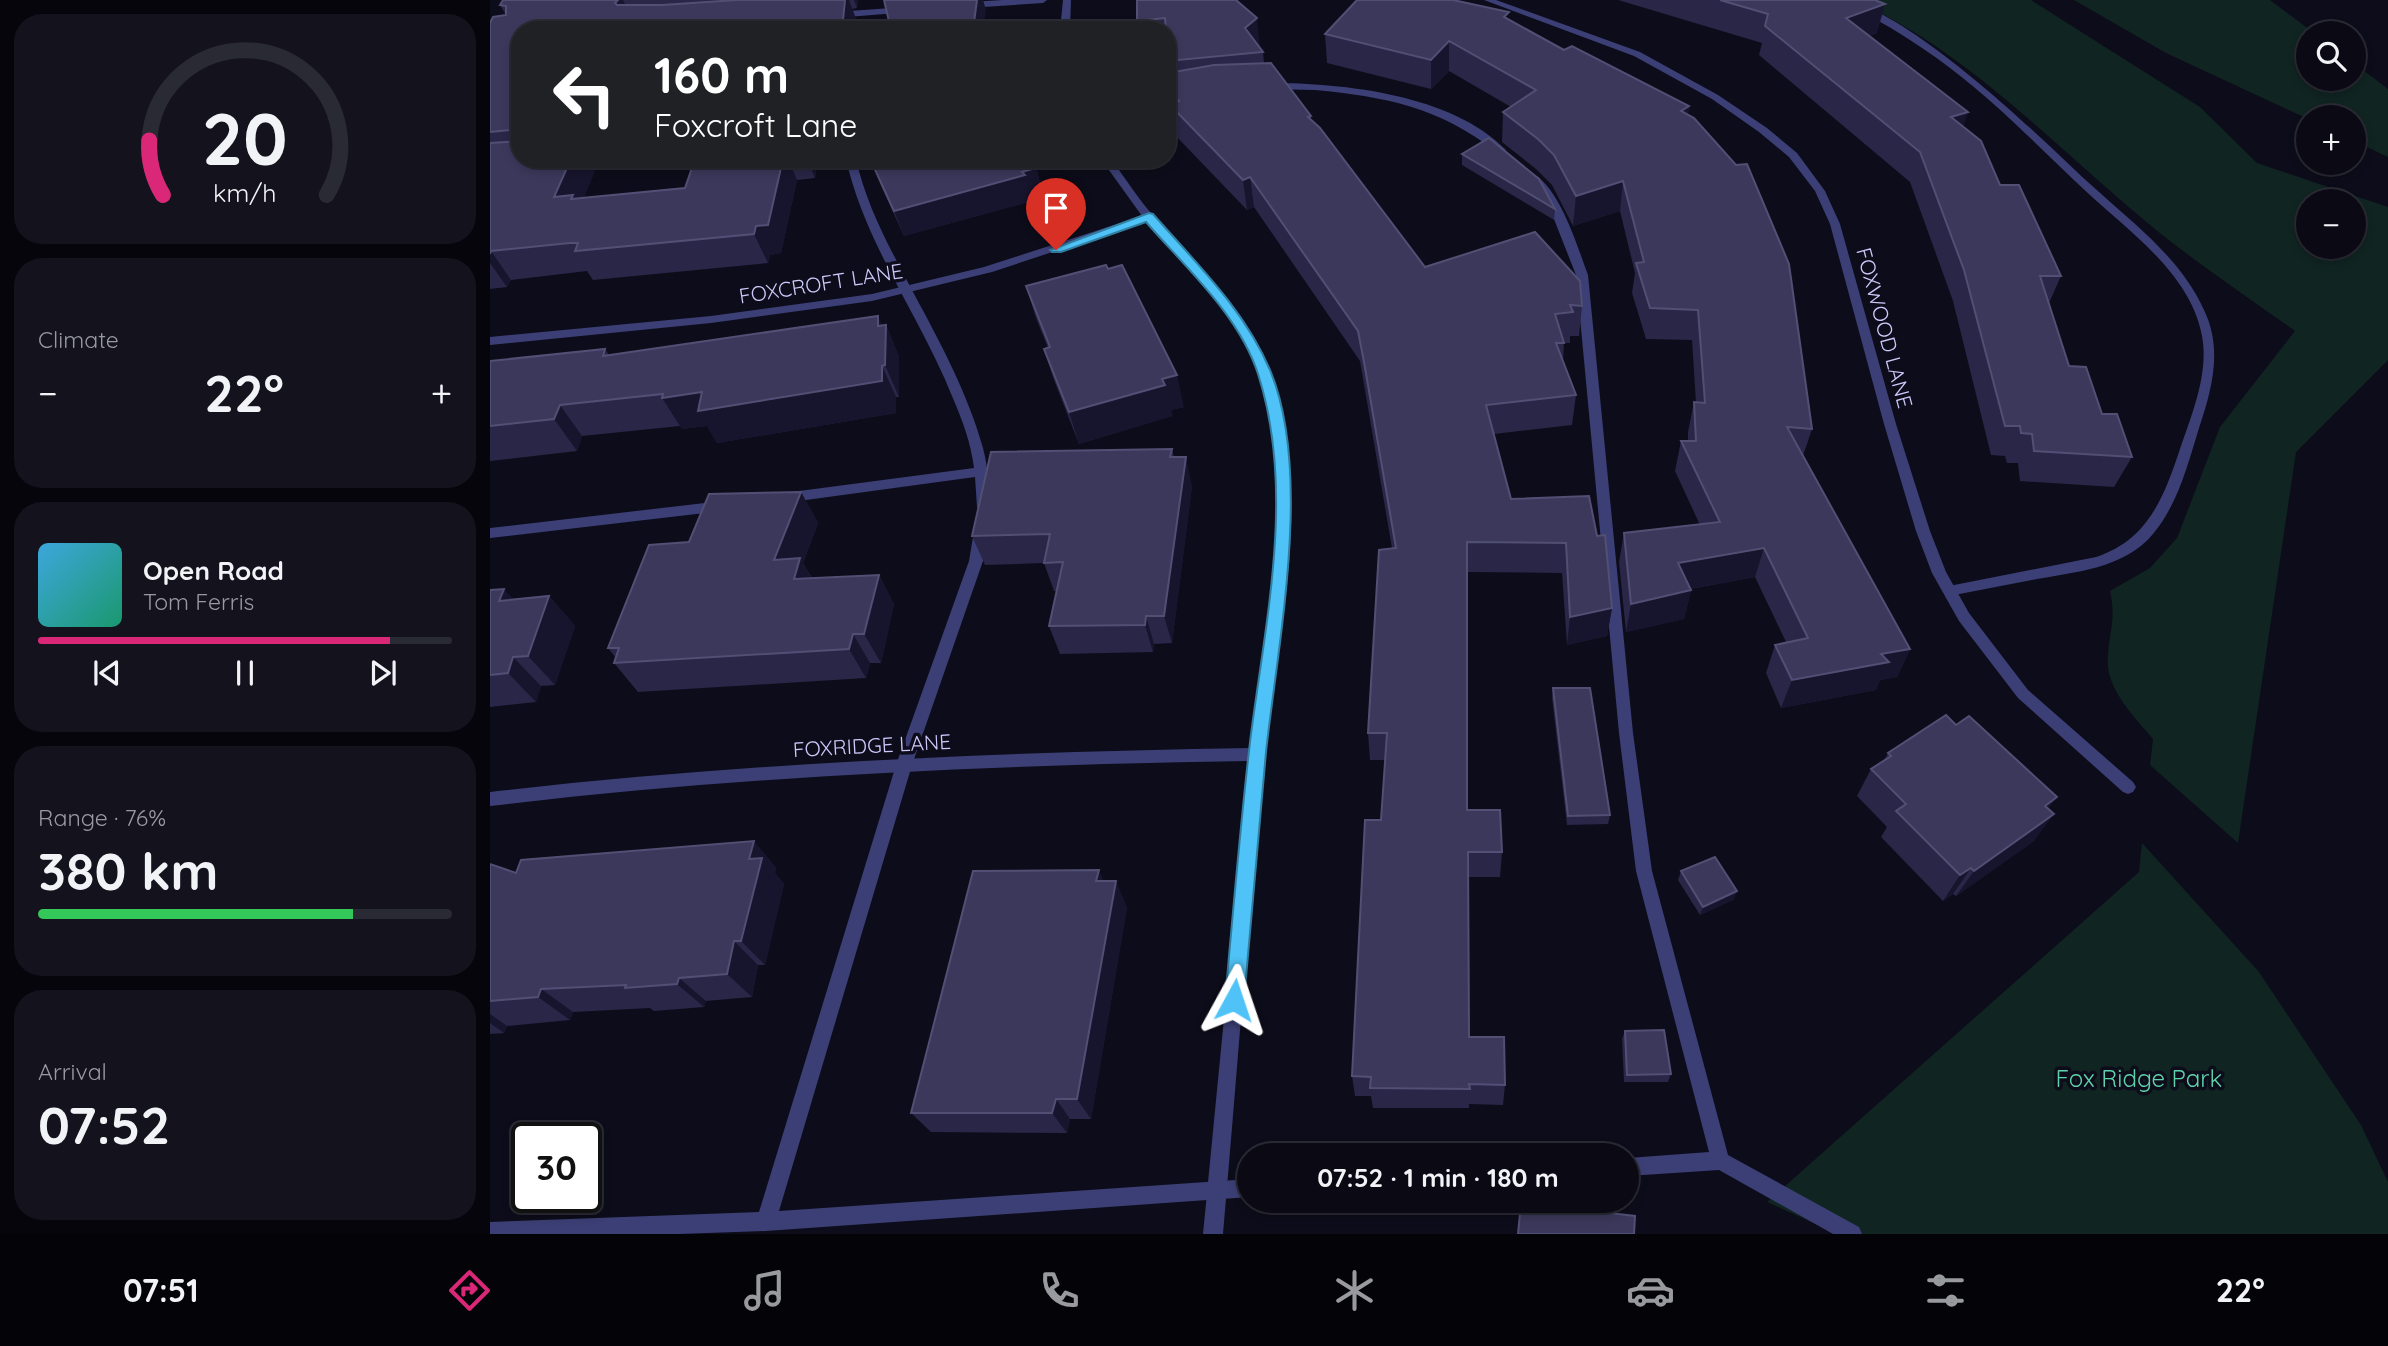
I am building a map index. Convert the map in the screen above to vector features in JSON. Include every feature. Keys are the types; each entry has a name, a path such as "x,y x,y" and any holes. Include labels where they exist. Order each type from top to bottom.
{"street":[{"path":"961,6 1043,0"},
{"path":"1066,21 1067,0"},
{"name":"FOXWOOD LANE","path":"1488,0 1637,54 1715,97 1793,155 1820,191 1835,224 1923,531 1939,573 1964,617 2024,694 2128,787"},
{"path":"1842,0 1918,40 1960,70 2025,128 2171,265 2198,304 2208,336 2207,374 2192,431 2172,493 2154,524 2127,550 2103,561 1950,591"},
{"path":"825,16 920,9"},
{"path":"1251,86 1320,88 1395,100 1445,115 1479,134 1518,163 1543,187 1562,217 1582,275 1626,733 1644,871 1720,1161"},
{"path":"766,1221 904,765 976,561 985,512 978,451 964,410 907,290 881,247 856,184 853,168"},
{"path":"1113,168 1149,217 1234,315 1251,342 1264,373 1277,422 1283,479 1282,547 1258,754 1213,1234"},
{"name":"FOXCROFT LANE","path":"490,341 628,330 808,308 907,290 1056,250 1149,217"},
{"path":"774,499 980,472"},
{"path":"490,533 733,505"},
{"name":"FOXRIDGE LANE","path":"490,799 547,792 904,765 1097,756 1258,754"},
{"path":"1639,1166 1720,1161 1852,1234"},
{"path":"490,1232 766,1221 1237,1189"}],"green space":[{"path":"1853,0 2031,0 2200,107 2257,163 2334,189 2296,189 2296,259 2366,259 2366,200 2388,207 2388,360 2296,452 2238,843 2150,765 2153,739 2115,690 2108,667 2113,616 2110,591 2150,568 2177,538 2220,427 2295,331 2161,234 2014,106 1937,47"},
{"path":"2074,0 2270,0 2298,21 2296,91 2366,91 2366,72 2388,89 2388,157 2366,147 2366,105 2296,105 2296,113 2166,53"},
{"name":"Fox Ridge Park","path":"2142,843 2259,972 2361,1125 2388,1182 2388,1234 1838,1234 1767,1202 2139,872"}],"building":[{"path":"503,0 618,0 615,3 617,5 662,5 737,0 845,0 843,21 511,21 511,130 490,132 490,23 493,17 506,15 506,6 500,5"},
{"path":"884,0 977,0 974,21 889,21"},
{"path":"1137,0 1236,0 1257,18 1245,28 1263,52 1176,60 1176,21 1165,21 1165,18 1137,21"},
{"path":"1357,0 1453,0 1509,12 1504,17 1564,50 1572,46 1689,106 1681,111 1694,118 1736,165 1747,164 1789,264 1812,429 1787,427 1910,649 1881,654 1889,662 1792,680 1775,645 1808,638 1764,548 1678,563 1691,590 1631,604 1624,533 1720,522 1681,441 1696,441 1694,402 1705,403 1698,310 1650,308 1636,263 1644,262 1623,181 1576,196 1554,155 1503,112 1536,90 1449,41 1431,60 1325,34"},
{"path":"1720,0 1875,0 1885,4 1846,18 1968,112 1951,117 1981,141 2000,185 2019,185 2061,276 2040,276 2069,366 2086,367 2102,414 2117,414 2132,457 2034,451 2032,434 2021,433 2020,426 2005,426 1964,270 1920,152 1765,26 1768,14"},
{"path":"1271,63 1311,116 1308,117 1320,128 1425,267 1535,232 1580,281 1582,306 1570,305 1573,312 1555,314 1564,343 1556,343 1576,395 1486,405 1511,499 1589,496 1597,536 1605,535 1612,608 1570,617 1566,543 1467,542 1467,810 1500,810 1502,852 1468,852 1469,1037 1504,1037 1505,1085 1469,1084 1470,1089 1370,1088 1371,1077 1352,1076 1365,820 1381,820 1387,733 1368,733 1379,550 1396,548 1358,331 1250,177 1243,180 1176,111 1176,102 1179,101 1176,98 1176,72 1214,65"},
{"path":"1489,138 1539,179 1555,209 1462,154"},
{"path":"511,142 511,168 567,168 554,197 573,195 571,199 685,188 692,168 781,168 768,225 756,226 754,234 575,251 578,243 570,243 491,251 490,254 490,143"},
{"path":"874,168 1036,168 1022,172 1025,175 894,211"},
{"path":"1106,265 1108,269 1122,265 1177,375 1162,379 1165,385 1069,412 1044,349 1050,347 1026,286"},
{"path":"878,316 878,326 886,325 882,381 698,411 702,392 662,398 663,394 560,405 554,419 490,426 490,361 605,349 603,356"},
{"path":"1172,449 1170,457 1186,457 1164,616 1146,616 1145,625 1049,626 1063,562 1044,563 1050,534 972,536 991,452"},
{"path":"801,492 774,560 800,558 794,579 879,575 864,634 853,634 849,649 614,663 619,648 608,648 649,545 689,542 709,494"},
{"path":"504,589 499,601 549,596 528,656 513,657 508,673 490,675 490,590"},
{"path":"1553,688 1590,688 1610,815 1568,816"},
{"path":"1946,715 1956,725 1969,716 2057,797 2045,806 2054,814 1974,871 1971,868 1960,875 1896,811 1906,804 1871,769 1891,756 1888,753"},
{"path":"754,841 749,859 762,858 741,941 734,941 727,974 679,978 677,984 541,989 538,997 490,1001 490,864 516,873 521,860"},
{"path":"1715,857 1737,891 1703,907 1681,871"},
{"path":"1099,870 1096,881 1116,881 1077,1099 1056,1099 1052,1113 911,1113 973,871"},
{"path":"1664,1030 1671,1074 1627,1075 1625,1031"},
{"path":"1520,1213 1609,1213 1635,1216 1634,1234 1518,1234"}],"route":[{"path":"1056,250 1149,217 1213,288 1251,342 1264,373 1277,422 1283,479 1282,547 1234,1000"}]}
